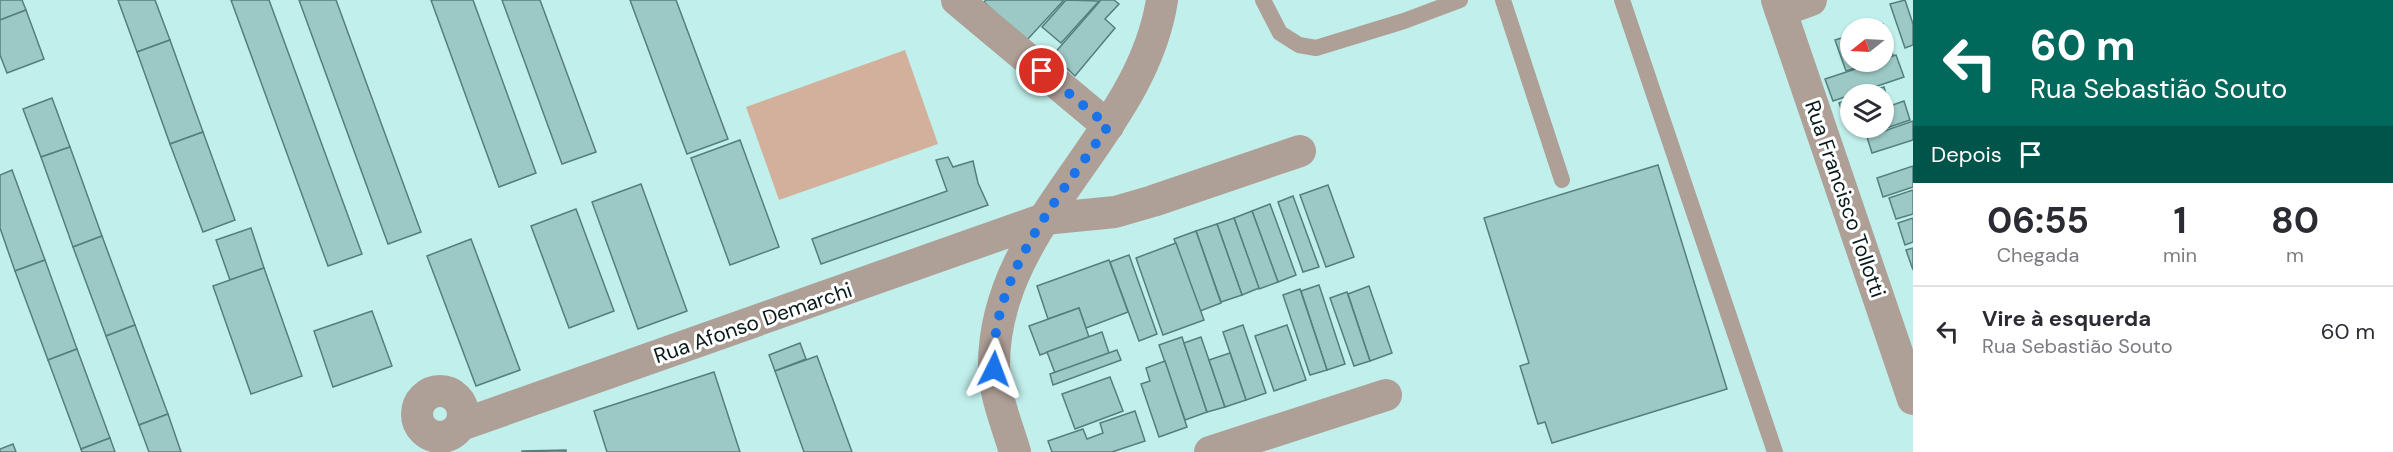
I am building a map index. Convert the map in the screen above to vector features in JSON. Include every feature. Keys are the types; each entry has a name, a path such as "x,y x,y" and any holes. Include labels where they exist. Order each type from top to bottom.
{"street":[{"path":"957,0 1108,126"},
{"path":"1015,452 996,391 994,369 997,331 1009,287 1044,219 1108,126 1137,79 1155,33 1162,0"},
{"path":"1779,5 1811,0"},
{"name":"Rua Francisco Tollotti","path":"1779,5 1913,399"},
{"name":"Rua Afonso Demarchi","path":"461,425 1044,219 1115,212 1300,151"},
{"path":"1210,452 1386,395"}],"lane":[{"path":"1263,0 1280,33 1299,45 1324,47 1460,0"},
{"path":"1503,0 1562,180"},
{"path":"1622,0 1775,452"}],"shaded area":[{"path":"905,50 938,144 779,200 746,107"}],"building":[{"path":"0,0 22,0 26,10 0,20"},
{"path":"118,0 155,0 170,40 137,52"},
{"path":"231,0 269,0 362,254 328,266"},
{"path":"299,0 336,0 421,232 388,244"},
{"path":"431,0 473,0 536,173 499,187"},
{"path":"502,0 540,0 596,152 562,164"},
{"path":"630,0 676,0 728,139 687,154"},
{"path":"986,0 1064,0 1026,41 984,2"},
{"path":"1066,0 1099,1 1061,43 1042,27"},
{"path":"1101,0 1114,0 1119,4 1105,19 1115,28 1075,76 1053,55"},
{"path":"1905,0 1913,24 1913,45 1905,48 1890,4"},
{"path":"26,10 44,59 7,73 0,55 0,20"},
{"path":"1840,38 1840,54 1835,40"},
{"path":"170,40 203,132 170,144 137,52"},
{"path":"1896,55 1904,77 1883,84 1840,84 1840,99 1833,101 1825,79 1846,72 1894,72 1894,56"},
{"path":"52,98 70,147 41,157 23,109"},
{"path":"1904,101 1910,120 1894,125 1894,104"},
{"path":"1913,121 1913,140 1872,153 1867,138 1894,138 1894,128"},
{"path":"203,132 235,220 203,232 170,144"},
{"path":"740,140 779,247 730,265 691,158"},
{"path":"70,147 102,236 73,247 41,157"},
{"path":"948,157 953,167 973,161 978,183 988,205 821,264 812,239 947,191 936,160"},
{"path":"1658,165 1727,389 1552,443 1545,422 1538,424 1520,366 1529,363 1484,218"},
{"path":"1913,166 1913,187 1883,197 1877,178"},
{"path":"12,170 45,260 15,271 0,228 0,175"},
{"path":"641,184 687,311 638,329 592,202"},
{"path":"1328,185 1354,257 1326,267 1300,195"},
{"path":"1913,190 1913,214 1896,219 1889,198"},
{"path":"1293,196 1319,267 1303,272 1278,202"},
{"path":"1270,204 1296,275 1278,282 1252,211"},
{"path":"576,209 614,311 569,328 531,226"},
{"path":"1252,211 1278,282 1259,289 1234,218"},
{"path":"1234,218 1259,288 1242,295 1217,224"},
{"path":"1913,218 1913,242 1905,245 1898,223"},
{"path":"1217,224 1242,295 1221,302 1196,231"},
{"path":"251,228 264,268 230,280 216,240"},
{"path":"1196,231 1221,303 1200,311 1174,239"},
{"path":"102,236 135,325 106,336 73,247"},
{"path":"471,239 520,370 476,386 427,256"},
{"path":"1176,243 1204,320 1163,335 1136,258"},
{"path":"1913,248 1913,270 1906,250"},
{"path":"1129,255 1157,334 1139,341 1110,262"},
{"path":"45,260 77,349 48,360 15,271"},
{"path":"1109,260 1128,312 1086,328 1079,308 1048,319 1037,286"},
{"path":"264,268 302,376 251,394 213,286"},
{"path":"1319,285 1345,364 1327,370 1301,291"},
{"path":"1369,286 1392,353 1370,361 1348,294"},
{"path":"1300,289 1327,370 1310,375 1283,295"},
{"path":"1347,292 1370,361 1354,366 1330,298"},
{"path":"1079,308 1089,337 1040,355 1029,326"},
{"path":"372,311 392,366 333,387 314,331"},
{"path":"135,325 168,414 139,425 106,336"},
{"path":"1243,325 1266,393 1246,400 1223,332"},
{"path":"1287,325 1306,380 1274,391 1255,336"},
{"path":"1102,332 1109,353 1055,373 1047,352"},
{"path":"1182,337 1207,412 1185,420 1159,345"},
{"path":"1201,337 1225,407 1207,412 1184,343"},
{"path":"800,343 806,359 775,371 769,355"},
{"path":"77,349 110,438 81,449 48,360"},
{"path":"1117,350 1121,360 1053,385 1050,374"},
{"path":"1230,353 1246,400 1225,407 1209,360"},
{"path":"817,356 852,452 804,452 775,371"},
{"path":"1165,361 1187,427 1159,437 1141,384 1150,381 1146,368"},
{"path":"714,372 740,452 607,452 594,411"},
{"path":"1110,377 1123,411 1075,429 1062,394"},
{"path":"1135,411 1145,441 1112,452 1052,452 1048,441 1083,429 1087,439 1103,433 1100,423"},
{"path":"168,414 181,452 149,452 139,425"},
{"path":"110,438 115,452 82,452 81,449"},
{"path":"13,444 16,452 0,452 0,449"},
{"path":"566,450 566,452 522,452 522,451"}],"route":[{"path":"994,369 997,331 1009,287 1022,258 1044,219 1108,126 1042,71"}]}
